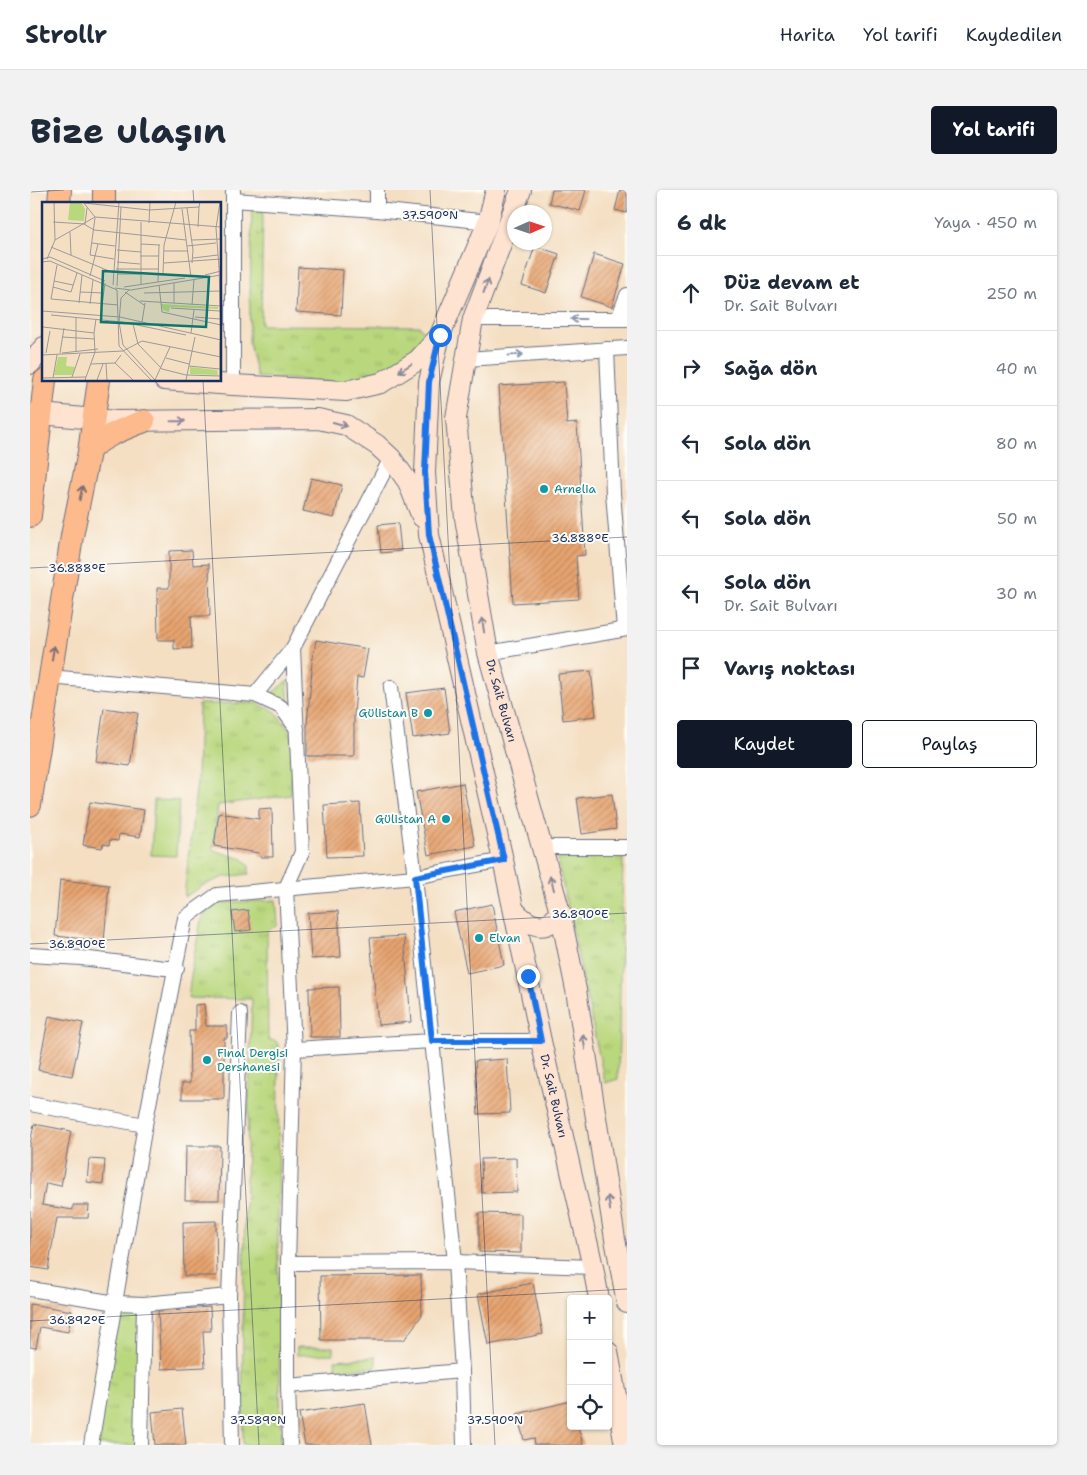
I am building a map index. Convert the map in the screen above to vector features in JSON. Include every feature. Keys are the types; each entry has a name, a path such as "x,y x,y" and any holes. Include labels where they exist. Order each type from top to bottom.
{"main road":[{"path":"178,381 346,391 381,383 418,360 440,335 488,222 496,190"},
{"name":"Dr. Sait Bulvarı","path":"521,190 473,319 456,418 466,518 488,653 560,911 621,1238 627,1302"},
{"name":"Dr. Sait Bulvarı","path":"440,335 429,382 425,472 429,535 504,860 541,1041 598,1295"},
{"path":"30,364 42,349"},
{"path":"30,516 35,426 44,381"},
{"path":"30,805 72,536 95,419 99,381"},
{"path":"35,426 95,419 144,421 318,419 346,425 377,444 391,458 408,482 429,535"},
{"path":"90,449 99,441 144,421"},
{"path":"514,910 523,920 536,926 544,926 556,920 560,911"},
{"path":"612,1374 625,1445"}],"street":[{"path":"377,190 377,210"},
{"path":"233,385 233,195 488,222"},
{"path":"473,319 622,319 627,295"},
{"path":"467,359 627,348"},
{"path":"488,653 626,629 613,493 607,349"},
{"path":"255,696 293,648 391,458"},
{"path":"290,1445 288,1263 294,1049 286,888 302,852 293,648"},
{"path":"49,677 255,696 281,707 297,729"},
{"path":"391,687 415,877 455,1262 462,1371 464,1445"},
{"path":"541,847 627,847"},
{"path":"91,1445 145,1125 186,918 217,895 415,877 504,860"},
{"path":"30,955 81,958 177,968"},
{"path":"232,1445 229,1296 240,1013"},
{"path":"294,1049 432,1041 541,1041"},
{"path":"30,1104 145,1125"},
{"path":"288,1263 455,1262 593,1267"},
{"path":"30,1289 116,1303 144,1304 229,1296"},
{"path":"141,1445 144,1304"},
{"path":"288,1386 462,1371"}],"green space":[{"path":"252,210 263,210 261,325 419,326 429,337 413,353 380,375 348,383 257,377 249,343"},
{"path":"287,681 289,706 271,694"},
{"path":"256,703 275,711 292,734 291,795 218,805 213,850 243,859 249,866 249,874 224,877 204,885 184,897 197,781 199,704"},
{"path":"154,800 179,801 176,856 151,855"},
{"path":"623,855 618,1079 605,1083 557,858"},
{"path":"276,900 278,924 267,932 268,1040 276,1041 279,1046 278,1258 281,1445 243,1445 246,1166 252,999 188,998 201,920 208,910 219,903"},
{"path":"116,1303 144,1304 141,1445 91,1445"},
{"path":"297,1347 333,1347 333,1354 297,1355"},
{"path":"376,1357 376,1367 336,1370 335,1360"}],"building":[{"path":"552,190 586,190 580,211 549,203"},
{"path":"620,190 627,190 627,213 615,210"},
{"path":"534,250 547,250 559,254 546,293 522,285"},
{"path":"594,254 625,264 612,307 581,297"},
{"path":"298,267 343,270 341,315 296,312"},
{"name":"Arnelia","path":"564,382 567,424 577,423 585,555 576,556 579,599 513,603 499,386"},
{"path":"311,478 342,485 334,518 303,511"},
{"path":"398,523 401,551 381,553 378,525"},
{"path":"192,550 193,565 209,564 210,616 191,616 192,648 174,649 174,640 158,640 157,588 169,588 169,551"},
{"path":"316,640 368,649 363,678 357,677 354,714 354,756 307,756 307,723 311,669"},
{"path":"591,671 596,716 563,720 558,674"},
{"name":"Gülistan B","path":"444,688 450,733 413,738 406,693"},
{"path":"104,708 138,713 130,766 96,761"},
{"name":"Gülistan A","path":"463,783 475,846 428,855 416,792"},
{"path":"612,794 616,829 582,834 577,798"},
{"path":"90,802 144,810 140,837 119,834 118,841 110,840 109,845 103,844 102,848 83,845"},
{"path":"360,803 363,856 327,857 324,805"},
{"path":"272,808 273,857 260,857 259,853 214,846 219,813 259,819 259,809"},
{"path":"60,880 109,885 104,941 55,936"},
{"name":"Elvan","path":"492,904 504,965 467,973 454,912"},
{"path":"248,910 251,930 235,932 232,912"},
{"path":"338,911 341,957 311,959 308,913"},
{"path":"404,936 411,1022 378,1025 370,938"},
{"path":"339,987 340,1037 310,1037 309,988"},
{"name":"Final Dergisi Dershanesi","path":"204,1004 206,1026 227,1026 227,1038 224,1038 224,1099 182,1099 182,1083 190,1083 189,1031 195,1031 195,1005"},
{"path":"49,1016 83,1023 72,1076 38,1070"},
{"path":"507,1059 510,1113 478,1114 475,1061"},
{"path":"34,1124 71,1131 61,1186 46,1183 42,1205 73,1210 73,1205 89,1205 88,1218 57,1218 48,1270 30,1267 30,1144"},
{"path":"186,1146 220,1146 219,1200 185,1200"},
{"path":"516,1158 517,1192 482,1193 481,1159"},
{"path":"89,1159 105,1160 103,1184 87,1182"},
{"path":"479,1213 521,1214 521,1253 479,1252"},
{"path":"216,1221 217,1276 184,1276 183,1222"},
{"path":"421,1275 422,1315 404,1340 321,1340 320,1276"},
{"path":"533,1283 543,1334 488,1345 478,1294"},
{"path":"30,1304 72,1311 68,1332 40,1327 36,1348 30,1347"},
{"path":"210,1307 211,1331 203,1331 205,1367 161,1369 158,1311"},
{"path":"567,1402 567,1430 579,1430 583,1445 535,1445 534,1438 524,1440 517,1414"},
{"path":"365,1403 372,1445 305,1445 299,1413"},
{"path":"182,1409 186,1445 155,1445 152,1412"}],"place":[{"name":"Arnelia","path":"544,489"},
{"name":"Gülistan B","path":"428,713"},
{"name":"Gülistan A","path":"446,819"},
{"name":"Elvan","path":"479,938"},
{"name":"Final Dergisi Dershanesi","path":"207,1060"}],"route":[{"path":"440,335 429,382 425,472 429,535 504,860 415,877 432,1041 541,1041 528,976"}]}
